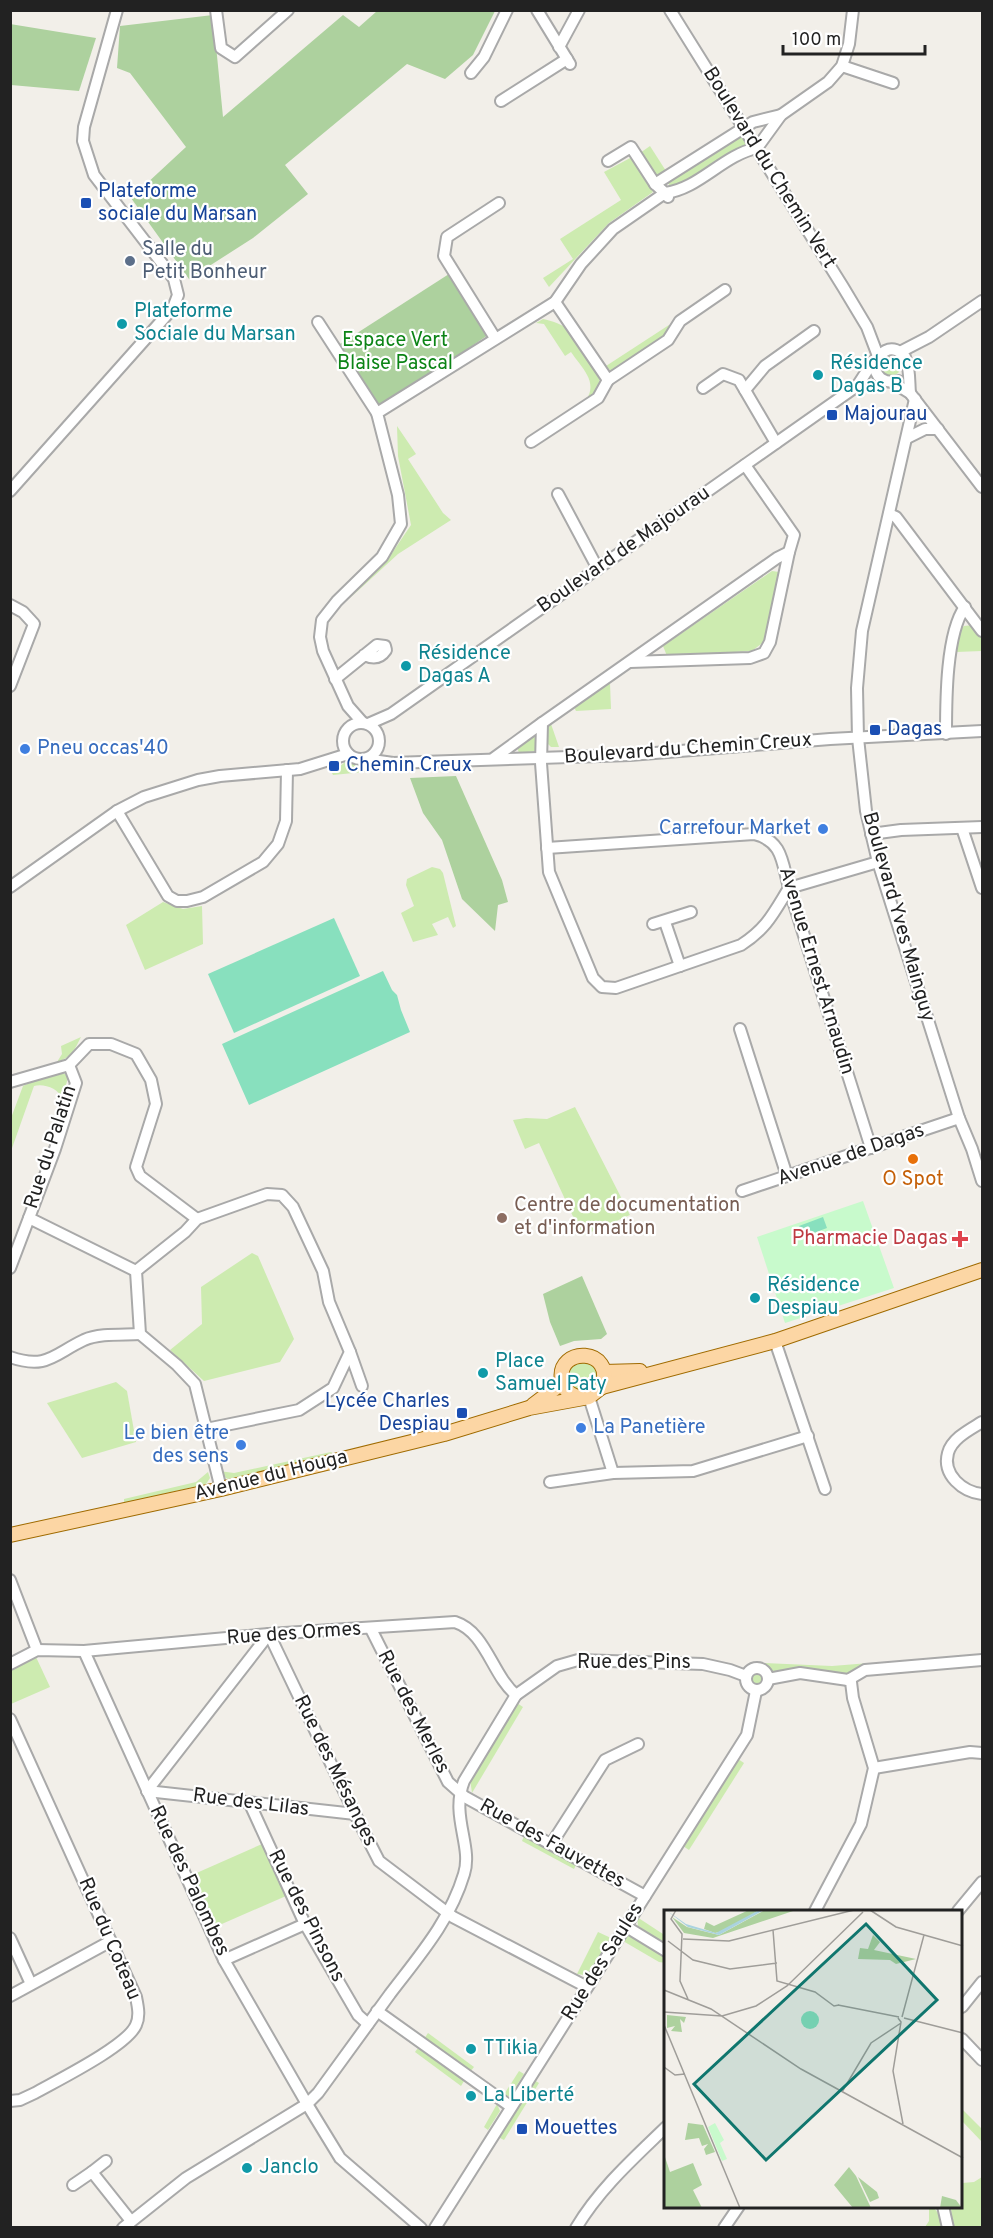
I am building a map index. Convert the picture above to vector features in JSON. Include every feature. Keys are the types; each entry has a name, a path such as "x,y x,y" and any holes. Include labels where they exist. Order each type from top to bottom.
{"main road":[{"path":"602,1387 604,1372 592,1356 579,1355 567,1362 563,1368 562,1383 570,1394 585,1397 602,1387 663,1369 775,1341 982,1270"},
{"path":"604,1372 663,1369"},
{"name":"Avenue du Houga","path":"529,1408 562,1383"},
{"name":"Avenue du Houga","path":"10,1535 221,1489 444,1434 529,1408 585,1397"}],"street":[{"path":"10,491 173,308 178,295 174,279 94,175 83,141 84,127 117,10"},
{"path":"216,10 221,48 235,57 288,10"},
{"path":"471,73 484,57 507,10"},
{"path":"501,101 568,62 537,10"},
{"path":"560,47 579,10"},
{"name":"Boulevard du Chemin Vert","path":"670,10 867,327 876,359"},
{"path":"377,413 555,302 581,264 613,229 667,195 679,192 741,152 757,148 781,115 828,82 842,66 849,44 853,10"},
{"path":"842,66 893,84"},
{"path":"655,184 753,122 781,115"},
{"path":"608,161 631,147 655,184 667,195"},
{"path":"495,338 444,256 447,237 499,203"},
{"path":"531,442 598,398 608,380 668,340 680,321 725,290"},
{"path":"901,357 982,301"},
{"path":"555,302 608,380"},
{"path":"318,322 377,413 398,495 400,524 382,557 322,620 320,637 323,651 348,706 378,736 378,747 365,759 352,757 345,748 343,738 348,728 348,706"},
{"name":"Boulevard du Chemin Vert","path":"867,327 901,357"},
{"path":"745,390 765,366 814,332"},
{"path":"901,357 883,351 876,359 877,376 912,396 982,487"},
{"path":"888,382 902,378 901,357"},
{"path":"901,357 912,396"},
{"name":"Boulevard de Majourau","path":"369,726 391,714 857,386 876,359"},
{"path":"703,388 723,374 739,380 776,443"},
{"name":"Boulevard de Majourau","path":"857,386 888,382"},
{"name":"Boulevard Yves Mainguy","path":"912,396 907,438 862,631 857,688 858,738 866,811 878,862 959,1118 977,1147 982,1181"},
{"path":"907,438 920,430 938,429"},
{"path":"630,662 750,658 764,653 771,642 794,535 745,465"},
{"path":"558,494 598,569"},
{"path":"889,513 896,517 982,631"},
{"path":"494,758 777,558 789,552"},
{"path":"10,605 23,612 34,624 10,686"},
{"path":"946,734 951,651 958,616 964,607"},
{"path":"335,679 364,655"},
{"path":"542,723 541,758 549,872 593,978 602,987 616,988 741,945 758,934 770,920 789,888 878,862"},
{"path":"348,728 352,725 369,726"},
{"name":"Boulevard du Chemin Creux","path":"365,759 393,763 630,755 982,731"},
{"path":"378,747 393,763"},
{"path":"10,887 117,811 144,797 198,780 300,769 322,761 345,748"},
{"path":"117,811 168,896 177,901 187,901 202,897 263,862 278,844 286,820 287,770"},
{"path":"871,834 982,827"},
{"path":"962,828 982,888"},
{"name":"Avenue Ernest Arnaudin","path":"547,848 754,834 766,837 775,845 781,854 789,888 871,1148"},
{"path":"653,924 691,912"},
{"path":"665,922 680,966"},
{"path":"740,1029 787,1176"},
{"path":"10,1082 69,1065 88,1044 111,1044 136,1054 151,1080 156,1104 136,1167 140,1176 196,1219"},
{"name":"Rue du Palatin","path":"69,1065 76,1083 55,1149 29,1218 136,1271"},
{"name":"Avenue de Dagas","path":"742,1191 959,1118"},
{"path":"140,1334 136,1271 184,1232 196,1219 267,1194 282,1195 293,1207 323,1271 328,1302 362,1386"},
{"path":"10,1268 14,1247 29,1218"},
{"path":"10,1357 42,1362 55,1358 84,1340 140,1334 177,1365 195,1384 221,1489"},
{"path":"775,1341 825,1489"},
{"path":"206,1429 299,1410 333,1388 350,1352"},
{"path":"585,1397 613,1473"},
{"path":"982,1422 958,1438 948,1452 948,1467 953,1479 961,1487 982,1494"},
{"path":"550,1482 613,1473 693,1471 808,1436"},
{"path":"10,1580 37,1650 10,1664"},
{"name":"Rue des Ormes","path":"37,1650 84,1651 269,1634 455,1622 462,1624 474,1635 516,1695"},
{"name":"Rue des Merles","path":"371,1629 448,1782 459,1792"},
{"path":"147,1791 269,1634"},
{"name":"Rue des Mésanges","path":"269,1634 355,1814 380,1861 449,1914 587,1987"},
{"name":"Rue des Palombes","path":"84,1651 224,1959 307,2104 340,2158 421,2228"},
{"name":"Rue des Pins","path":"128,2224 186,2178 307,2104 318,2093 449,1914 467,1866 460,1822 459,1792 516,1695 557,1666 578,1660 703,1664 717,1666 746,1676"},
{"path":"768,1679 800,1673 848,1680 865,1670 982,1660"},
{"path":"757,1668 763,1670 768,1679 763,1689 756,1691 748,1686 746,1676 757,1668"},
{"path":"815,1910 861,1824 874,1768 853,1698 851,1682 848,1680"},
{"name":"Rue des Saules","path":"435,2228 510,2106 747,1735 756,1691"},
{"name":"Rue du Coteau","path":"10,1719 136,1997 139,2012 135,2026 124,2041 36,2093 20,2100 10,2101"},
{"path":"552,1843 605,1760 638,1744"},
{"path":"874,1768 970,1752 982,1753"},
{"name":"Rue des Lilas","path":"147,1791 355,1814"},
{"name":"Rue des Fauvettes","path":"459,1792 645,1896"},
{"name":"Rue des Pinsons","path":"250,1804 305,1924 358,2014 368,2024"},
{"path":"959,1910 982,1882"},
{"path":"224,1959 305,1924"},
{"path":"625,1926 664,1950"},
{"path":"10,1938 31,1984"},
{"path":"10,1996 111,1941"},
{"path":"963,2006 982,1982"},
{"path":"377,2011 510,2106"},
{"path":"963,2040 982,2060"},
{"path":"576,2228 612,2180 664,2129"},
{"path":"73,2185 106,2161"},
{"path":"92,2172 128,2224"},
{"path":"724,2228 738,2208"},
{"path":"943,2208 948,2228"}],"green space":[{"path":"377,11 495,11 473,55 445,79 407,64 285,165 308,194 253,238 189,279 131,198 186,147 130,73 117,68 120,26 213,15 223,117 343,15 359,27"},
{"path":"10,24 96,38 79,91 11,85"},
{"path":"739,136 744,138 749,146 675,189 670,187 668,182"},
{"path":"650,146 666,171 657,178 640,153"},
{"path":"632,157 653,192 609,223 549,287 543,278 573,259 560,239 621,200 604,172"},
{"name":"Espace Vert Blaise Pascal","path":"449,274 488,335 381,408 340,344"},
{"path":"543,319 560,324 571,332 596,369 600,382 594,394 586,400 591,387 584,369 571,352 565,356 544,324 536,323"},
{"path":"669,325 669,331 661,341 616,371 606,366"},
{"path":"891,356 898,359 901,366 898,373 891,376 884,373 881,366 884,359"},
{"path":"397,426 416,454 408,459 443,513 451,520 398,554 349,599 388,559 411,525 398,456"},
{"path":"772,571 779,572 778,582 765,641 752,651 667,656 663,646"},
{"path":"973,625 982,637 982,651 956,652 959,631 964,626"},
{"path":"606,683 610,683 611,709 576,711 573,705"},
{"path":"551,724 559,747 551,747 547,743 547,726"},
{"path":"534,735 537,737 536,751 519,753 517,747"},
{"path":"345,762 374,766 384,770 333,775 332,773"},
{"path":"456,776 502,880 508,902 498,905 495,931 462,899 442,840 423,813 410,778"},
{"path":"432,867 440,869 443,873 456,926 453,928 448,917 432,924 438,935 413,942 401,913 414,906 406,885 407,879"},
{"path":"163,902 183,909 202,906 203,944 145,970 126,925"},
{"path":"334,918 360,976 234,1033 208,974"},
{"path":"383,971 397,995 410,1032 249,1105 222,1044"},
{"path":"81,1037 69,1055 57,1062 62,1054 61,1046"},
{"path":"59,1073 65,1074 68,1078 62,1098 51,1088 42,1085 34,1086 11,1151 11,1118 23,1086"},
{"path":"575,1107 630,1215 582,1236 539,1143 525,1149 513,1120 547,1119"},
{"path":"863,1201 894,1288 785,1323 757,1237"},
{"path":"823,1217 827,1228 803,1237 799,1226"},
{"path":"252,1253 258,1256 294,1339 280,1362 204,1381 170,1350 202,1324 201,1287"},
{"path":"582,1276 607,1334 601,1339 574,1341 560,1346 550,1322 543,1294"},
{"path":"588,1362 600,1373 593,1392 573,1391 566,1376 575,1365"},
{"path":"116,1382 127,1391 136,1442 82,1458 47,1403"},
{"path":"331,1452 336,1455 228,1479 219,1471 234,1473"},
{"path":"208,1472 210,1478 206,1484 124,1503 124,1499 196,1482"},
{"path":"36,1657 50,1687 11,1704 11,1670"},
{"path":"764,1663 832,1666 869,1663 845,1676 803,1669 774,1673 765,1669"},
{"path":"754,1673 760,1673 764,1680 760,1687 754,1687 750,1683 750,1677"},
{"path":"517,1703 523,1707 472,1793 470,1779"},
{"path":"738,1759 744,1763 689,1850 683,1846"},
{"path":"525,1834 577,1863 574,1869 522,1841"},
{"path":"262,1844 286,1896 215,1927 192,1875"},
{"path":"637,1917 664,1935 664,1943 638,1926"},
{"path":"598,1932 611,1938 591,1972 584,1975 577,1974"},
{"path":"626,1935 630,1935 664,1955 664,1963 659,1962 623,1941"},
{"path":"428,2033 474,2067 470,2072 424,2039"},
{"path":"418,2048 464,2081 461,2086 415,2052"},
{"path":"519,2071 524,2074 510,2096 503,2096"},
{"path":"534,2080 539,2083 504,2140 498,2137"},
{"path":"497,2104 500,2111 488,2130 484,2127"},
{"path":"963,2110 982,2129 982,2142 963,2122"},
{"path":"982,2177 982,2227 952,2227 951,2208 963,2208 963,2183 974,2182"},
{"path":"929,2208 934,2208 939,2214 942,2227 925,2227 929,2221"}],"place":[{"name":"Plateforme sociale du Marsan","path":"86,203"},
{"name":"Salle du Petit Bonheur","path":"130,261"},
{"name":"Plateforme Sociale du Marsan","path":"122,324"},
{"name":"Résidence Dagas B","path":"818,375"},
{"name":"Majourau","path":"832,415"},
{"name":"Résidence Dagas A","path":"406,666"},
{"name":"Dagas","path":"875,730"},
{"name":"Pneu occas'40","path":"25,749"},
{"name":"Chemin Creux","path":"334,766"},
{"name":"Carrefour Market","path":"823,829"},
{"name":"O Spot","path":"913,1159"},
{"name":"Centre de documentation et d'information","path":"502,1218"},
{"name":"Pharmacie Dagas","path":"960,1239"},
{"name":"Résidence Despiau","path":"755,1298"},
{"name":"Place Samuel Paty","path":"483,1373"},
{"name":"Lycée Charles Despiau","path":"462,1413"},
{"name":"La Panetière","path":"581,1428"},
{"name":"Le bien être des sens","path":"241,1445"},
{"name":"TTikia","path":"471,2049"},
{"name":"La Liberté","path":"471,2096"},
{"name":"Mouettes","path":"522,2129"},
{"name":"Janclo","path":"247,2168"}]}
